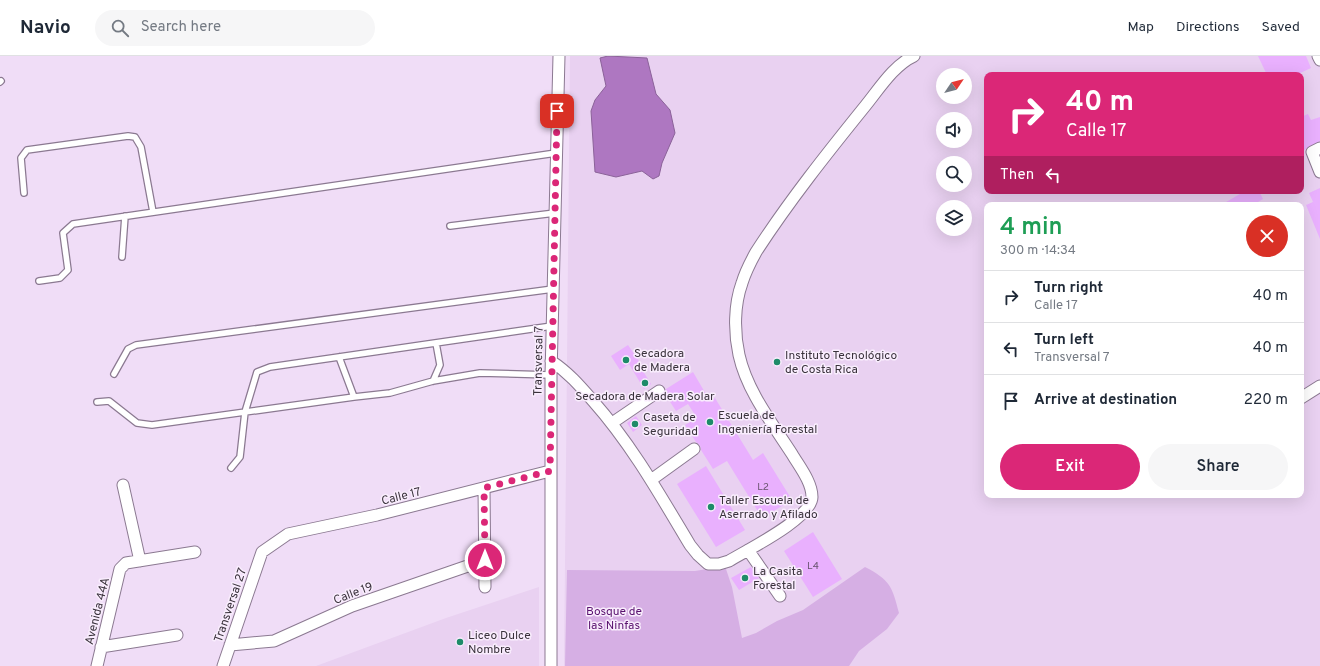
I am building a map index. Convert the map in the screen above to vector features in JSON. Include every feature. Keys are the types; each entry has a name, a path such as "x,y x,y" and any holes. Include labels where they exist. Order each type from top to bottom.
{"street":[{"name":"Transversal 7","path":"551,666 551,361 559,56"},
{"path":"551,361 567,371 612,423 630,447 690,545 702,560 708,564 719,564 729,561 798,519 810,505 812,497 802,471 746,378 739,355 736,330 737,307 742,283 755,253 847,128 884,82 908,59 914,56"},
{"path":"1318,56 1320,60"},
{"path":"1320,148 1312,152 1320,172"},
{"path":"1304,396 1320,386"},
{"path":"612,423 659,391"},
{"path":"651,480 694,449"},
{"name":"Calle 17","path":"262,552 288,534 377,515 550,471"},
{"path":"123,485 140,561 195,552"},
{"path":"484,488 485,587"},
{"path":"748,550 780,596"},
{"name":"Transversal 27","path":"223,666 262,552"},
{"name":"Calle 19","path":"230,646 274,641 352,606 485,560"},
{"name":"Avenida 44A","path":"97,666 120,569 126,564 140,561"},
{"path":"101,647 177,635"}],"lane":[{"path":"24,193 21,158 27,150 128,136 135,137 140,148 153,212"},
{"path":"39,282 60,278 68,270 63,233 73,224 556,152"},
{"path":"450,226 555,213"},
{"path":"122,258 125,216"},
{"path":"114,374 128,349 136,345 553,289"},
{"path":"231,468 240,456 245,412 258,372 270,367 552,326"},
{"path":"433,381 440,365 436,343"},
{"path":"339,357 354,396"},
{"path":"97,402 109,401 138,423 152,425 354,396 390,393 433,381 480,373 551,375"}],"shaded area":[{"name":"Instituto Tecnológico de Costa Rica","path":"570,56 1320,56 1320,666 564,666"},
{"path":"608,56 647,58 656,94 670,110 675,133 662,163 659,176 653,179 642,171 616,177 595,172 591,111 595,100 606,86 600,58"},
{"name":"Liceo Dulce Nombre","path":"539,587 539,666 316,666 446,618"}],"green space":[{"name":"Bosque de las Ninfas","path":"725,566 732,587 742,638 756,633 777,621 803,610 865,567 880,576 889,585 899,613 887,629 859,651 849,666 565,666 567,570 695,571"}],"building":[{"path":"1258,56 1306,56 1311,68 1302,72 1266,72"},
{"path":"1308,114 1311,120 1320,117 1320,141 1304,150 1304,116"},
{"path":"1320,188 1320,239 1306,205 1313,202 1309,193"},
{"path":"1240,194 1260,194 1263,199 1258,202 1226,202"},
{"name":"Secadora de Madera","path":"628,345 645,370 643,371 651,384 644,389 629,364 620,370 611,356"},
{"path":"693,372 710,401 715,398 753,460 763,453 792,500 762,518 727,461 713,469 701,450 700,445 696,442 685,425 697,418 688,404 676,411 665,394 666,389"},
{"name":"Caseta de Seguridad","path":"636,416 642,425 633,432 627,423"},
{"name":"Taller Escuela de Aserrado y Afilado","path":"706,466 745,530 716,547 677,484"},
{"path":"813,532 842,579 813,597 784,551"},
{"name":"La Casita Forestal","path":"751,567 759,578 739,590 731,578"}],"place":[{"name":"Secadora de Madera","path":"626,360"},
{"name":"Instituto Tecnológico de Costa Rica","path":"777,362"},
{"name":"Secadora de Madera Solar","path":"645,383"},
{"name":"Escuela de Ingeniería Forestal","path":"710,422"},
{"name":"Caseta de Seguridad","path":"635,424"},
{"name":"Taller Escuela de Aserrado y Afilado","path":"711,507"},
{"name":"La Casita Forestal","path":"745,578"},
{"name":"Liceo Dulce Nombre","path":"460,642"}],"route":[{"path":"485,560 484,488 550,471 557,111"}]}
